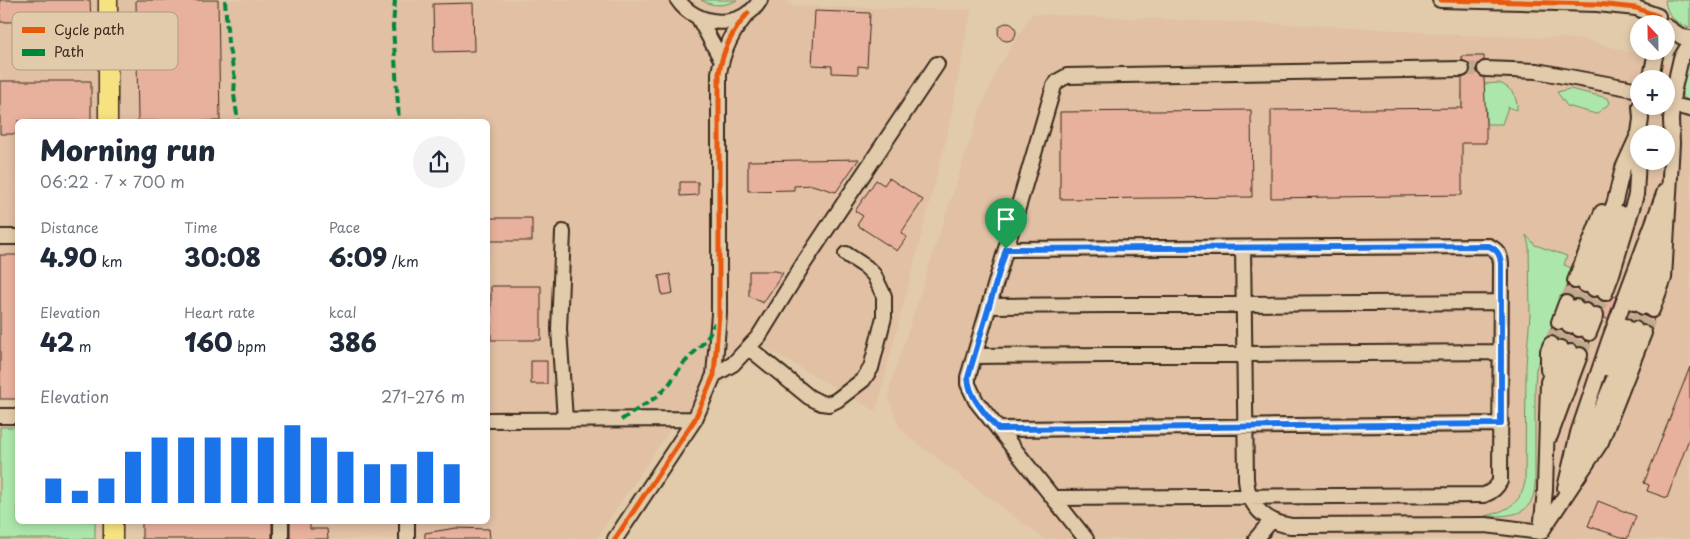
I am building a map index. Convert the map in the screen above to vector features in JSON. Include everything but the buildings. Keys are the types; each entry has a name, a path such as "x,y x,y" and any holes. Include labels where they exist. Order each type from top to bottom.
{"main road":[{"path":"108,70 108,119"},
{"path":"113,524 114,539"}],"street":[{"path":"1440,0 1597,4 1636,8 1649,15"},
{"path":"1654,0 1660,15"},
{"path":"677,1 687,11 698,18 710,22 736,19 757,4"},
{"path":"614,539 695,420 714,375 718,314 719,72 721,58 731,34 757,4"},
{"path":"698,18 721,58"},
{"path":"1675,32 1682,37 1690,38"},
{"path":"1675,72 1684,51 1690,43"},
{"path":"714,375 733,364 759,336 809,255 938,64"},
{"path":"1086,539 971,393 968,377 1054,86 1058,81 1067,76 1462,69"},
{"path":"1484,69 1537,71 1630,87"},
{"path":"1675,106 1690,109"},
{"path":"1668,211 1643,307 1664,278 1668,211 1672,143 1671,115"},
{"path":"1639,135 1636,195 1590,287 1623,168 1639,135"},
{"path":"1564,496 1578,433 1609,341 1670,177"},
{"path":"563,232 559,330 564,420"},
{"path":"0,237 15,237"},
{"path":"1006,249 1489,246 1495,248 1500,255 1500,481 1495,489 1484,495 1054,498"},
{"path":"1243,248 1246,479 1249,497 1261,514 1271,521 1290,526 1486,526 1541,535"},
{"path":"749,348 809,396 821,403 828,404 837,400 863,380 871,368 884,317 884,296 874,275 866,267 846,254"},
{"path":"989,306 1501,302"},
{"path":"1574,328 1581,309 1574,328"},
{"path":"1541,535 1564,496 1601,442 1635,329 1604,381 1578,433"},
{"path":"1541,535 1545,490 1548,382 1566,350"},
{"path":"1547,414 1566,350"},
{"path":"1546,446 1566,350"},
{"path":"974,356 1501,352"},
{"path":"0,416 15,416"},
{"path":"490,420 695,420"},
{"path":"998,429 1501,424"},
{"path":"1256,539 1271,521"},
{"path":"281,524 281,539"},
{"path":"407,524 408,539"}],"shaded area":[{"path":"0,0 786,0 792,6 971,10 947,136 876,411 765,348 671,428 596,539 142,539 142,524 490,524 490,119 15,119 15,399 0,399"},
{"path":"1032,14 1356,27 1459,35 1584,39 1630,52 1630,60 1656,60 1690,70 1690,539 1044,539 910,438 900,428 889,401 890,386 978,116 996,71"}],"green space":[{"path":"701,0 737,0 719,5"},
{"path":"1665,0 1690,0 1690,27 1676,21 1675,15 1671,15"},
{"path":"1690,57 1690,101 1682,94 1681,81 1682,74"},
{"path":"1499,83 1513,93 1517,105 1517,110 1508,107 1502,124 1486,124 1486,108 1462,108 1462,91 1484,91 1484,84"},
{"path":"1570,89 1608,98 1610,103 1596,114 1567,106 1557,92"},
{"path":"1526,235 1535,245 1567,256 1564,265 1574,269 1536,369 1535,485 1533,496 1530,503 1519,513 1503,516 1485,516 1500,512 1516,501 1523,490 1525,482 1526,365 1530,314 1529,246"},
{"path":"0,427 15,427 15,524 95,524 95,539 0,539"}],"tunnel":[{"path":"1462,69 1485,69"},
{"path":"1566,303 1575,281"},
{"path":"1576,307 1585,285"},
{"path":"1586,311 1594,289"},
{"path":"1596,315 1605,293"},
{"path":"1625,326 1634,303"},
{"path":"1635,329 1643,307"},
{"path":"1644,333 1652,310"},
{"path":"1551,344 1559,322"},
{"path":"1561,348 1569,326"},
{"path":"1571,352 1579,329"},
{"path":"1580,355 1589,333"}],"marked path":[{"path":"225,0 228,43 235,78 234,95 238,119"},
{"path":"395,0 393,27 399,119"},
{"path":"621,420 658,396 683,364 706,340 715,323"}],"cycle path":[{"path":"1440,0 1597,4 1636,8 1655,15"},
{"path":"615,539 695,419 714,375 719,314 719,73 729,41 748,13"}],"route":[{"path":"1489,246 1495,248 1500,255 1501,263 1501,424 998,429 971,393 968,377 1006,249 1489,246"}]}
